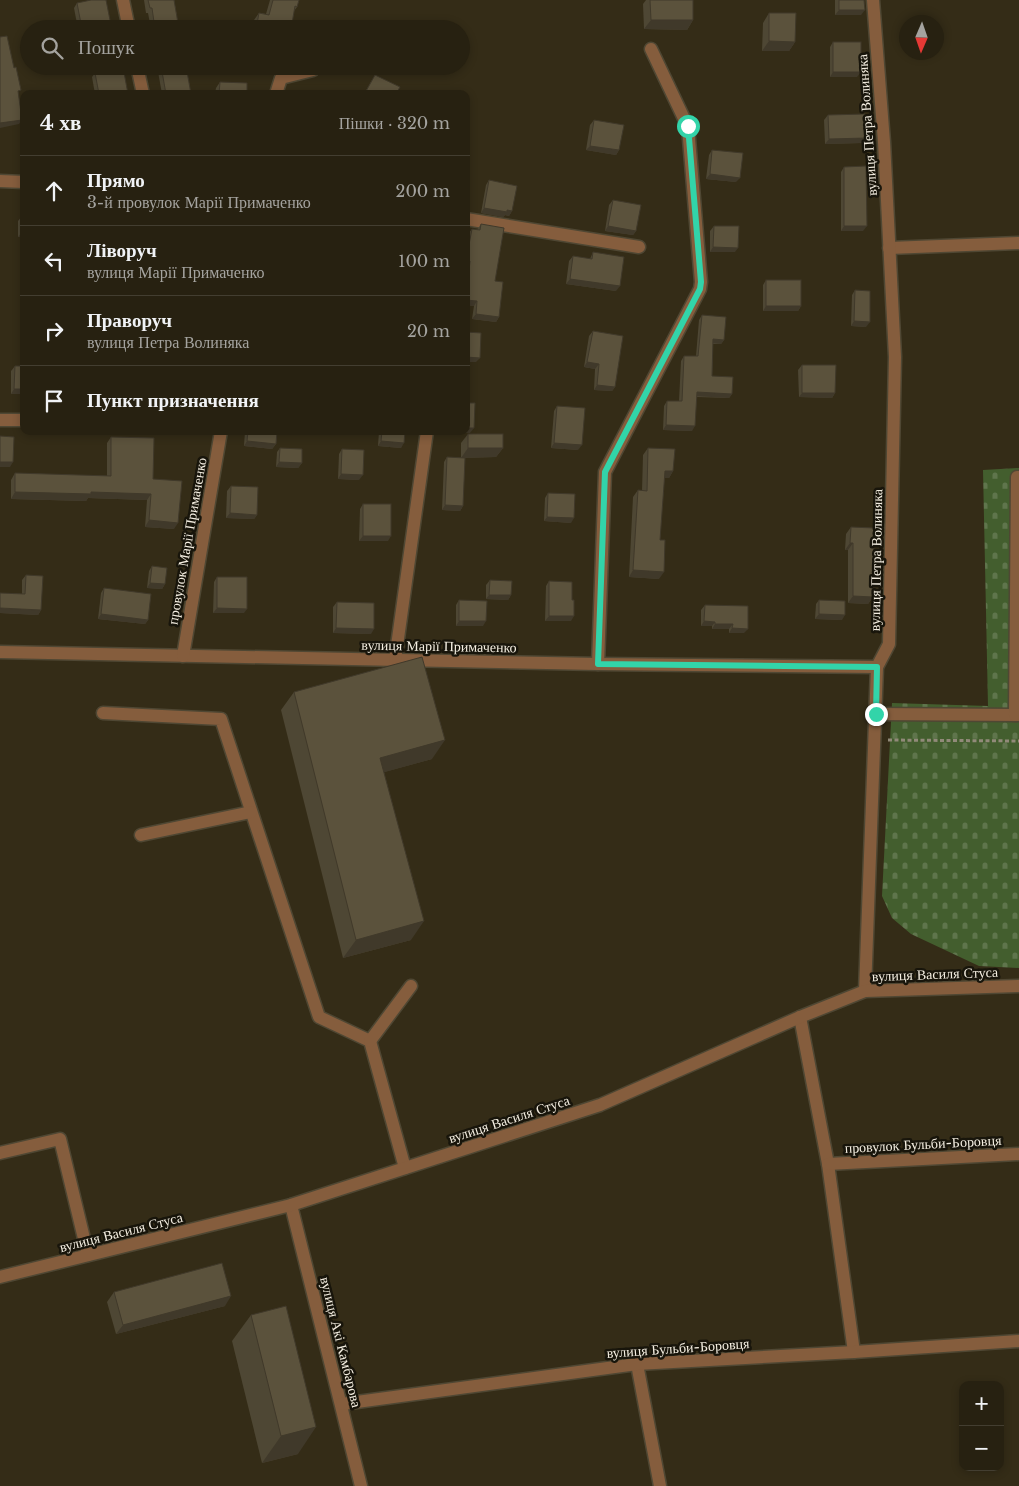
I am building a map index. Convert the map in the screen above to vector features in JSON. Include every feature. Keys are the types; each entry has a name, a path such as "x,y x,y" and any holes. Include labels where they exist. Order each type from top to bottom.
{"street":[{"path":"123,0 127,20"},
{"name":"вулиця Петра Волиняка","path":"865,991 877,667 889,644 895,357 884,142 873,0"},
{"path":"598,664 605,472 700,289 701,282 688,126 651,49"},
{"path":"139,75 141,90"},
{"path":"277,90 281,78 293,75"},
{"path":"0,182 20,182"},
{"path":"470,220 639,247"},
{"path":"889,248 1019,243"},
{"path":"0,420 20,420"},
{"name":"провулок Марії Примаченко","path":"183,656 220,435"},
{"path":"395,660 426,435"},
{"path":"876,714 1017,715 1016,477 1019,476"},
{"name":"вулиця Марії Примаченко","path":"0,652 598,664 877,667"},
{"path":"103,713 221,720 319,1017 370,1041 405,1168"},
{"path":"141,835 251,812"},
{"path":"370,1041 412,986"},
{"name":"вулиця Василя Стуса","path":"0,1277 291,1205 600,1105 800,1017 865,991 1019,986"},
{"path":"800,1017 828,1164 854,1352"},
{"path":"0,1154 60,1139 88,1255"},
{"name":"провулок Бульби-Боровця","path":"828,1164 1019,1154"},
{"name":"вулиця Акі Камбарова","path":"291,1205 361,1486"},
{"name":"вулиця Бульби-Боровця","path":"342,1404 637,1364 1019,1341"},
{"path":"637,1364 660,1486"}],"path":[{"path":"874,740 1019,741"}],"green space":[{"path":"1019,468 1019,968 979,966 911,934 892,918 882,896 892,703 988,706 983,470"}],"building":[{"path":"91,0 106,0 110,20 80,20 77,3"},
{"path":"148,0 174,0 177,20 154,20 152,8 150,8"},
{"path":"273,0 299,0 297,7 295,6 293,20 258,20 259,13 269,15"},
{"path":"650,0 693,0 693,20 651,20"},
{"path":"839,0 864,0 865,10 839,10"},
{"path":"769,13 796,13 795,42 769,41"},
{"path":"7,36 21,90 18,91 20,120 0,123 0,37"},
{"path":"833,42 861,42 861,72 833,72"},
{"path":"95,75 124,75 127,90 98,90"},
{"path":"163,75 188,75 190,90 165,90"},
{"path":"375,75 400,87 398,90 367,90"},
{"path":"220,82 247,83 247,90 219,90"},
{"path":"865,114 866,138 829,139 828,115"},
{"path":"594,120 624,125 619,150 590,146"},
{"path":"712,150 743,153 740,178 710,174"},
{"path":"866,166 867,226 844,226 844,167"},
{"path":"489,180 517,186 512,211 507,210 507,212 484,208"},
{"path":"613,200 641,205 636,231 608,226"},
{"path":"481,224 504,228 495,281 503,282 499,317 476,314 477,301 470,300 470,239 472,229 480,230"},
{"path":"714,226 739,226 738,248 713,247"},
{"path":"593,252 624,257 620,286 570,279 573,256 592,259"},
{"path":"766,280 801,280 801,306 766,306"},
{"path":"855,290 870,291 870,322 854,321"},
{"path":"702,315 726,317 724,340 713,339 712,376 733,377 732,394 697,392 695,426 666,425 667,401 682,401 684,356 698,356"},
{"path":"593,331 623,336 615,387 597,385 599,364 587,362"},
{"path":"470,332 481,333 480,358 470,357"},
{"path":"802,365 836,365 835,393 802,393"},
{"path":"15,366 20,366 20,389 14,389"},
{"path":"470,403 475,403 474,428 470,428"},
{"path":"557,406 585,408 582,445 554,443"},
{"path":"470,434 503,434 503,448 468,448 468,435"},
{"path":"248,435 277,435 276,444 247,441"},
{"path":"382,435 405,435 404,443 381,441"},
{"path":"0,436 14,437 13,462 0,462"},
{"path":"111,437 154,438 153,479 182,481 178,523 149,520 151,494 15,492 15,473 111,476"},
{"path":"280,448 302,449 302,463 279,462"},
{"path":"648,448 675,449 673,471 665,471 660,540 665,540 664,572 633,570 638,490 647,491"},
{"path":"342,449 364,450 363,475 341,474"},
{"path":"447,457 465,458 463,506 445,505"},
{"path":"231,486 258,487 257,515 230,513"},
{"path":"548,493 575,494 574,518 547,517"},
{"path":"363,504 391,504 391,536 363,536"},
{"path":"851,527 874,528 873,597 853,596 853,543 850,543"},
{"path":"152,566 167,568 165,584 150,583"},
{"path":"26,575 43,576 41,610 0,608 0,593 25,594"},
{"path":"217,577 247,577 247,609 217,608"},
{"path":"490,580 512,581 511,595 489,595"},
{"path":"549,581 572,582 574,616 549,616"},
{"path":"104,588 151,594 148,620 101,614"},
{"path":"459,600 487,601 486,621 459,621"},
{"path":"819,600 845,601 845,615 819,614"},
{"path":"337,602 374,603 374,629 336,628"},
{"path":"705,605 748,606 748,629 732,628 733,624 715,624 715,622 704,621"},
{"path":"422,657 445,740 380,758 424,921 356,940 294,692"},
{"path":"222,1263 231,1296 123,1325 114,1292"},
{"path":"286,1306 316,1427 281,1436 251,1315"}],"route":[{"path":"688,126 701,282 700,289 605,472 598,664 877,667 876,714"}]}
